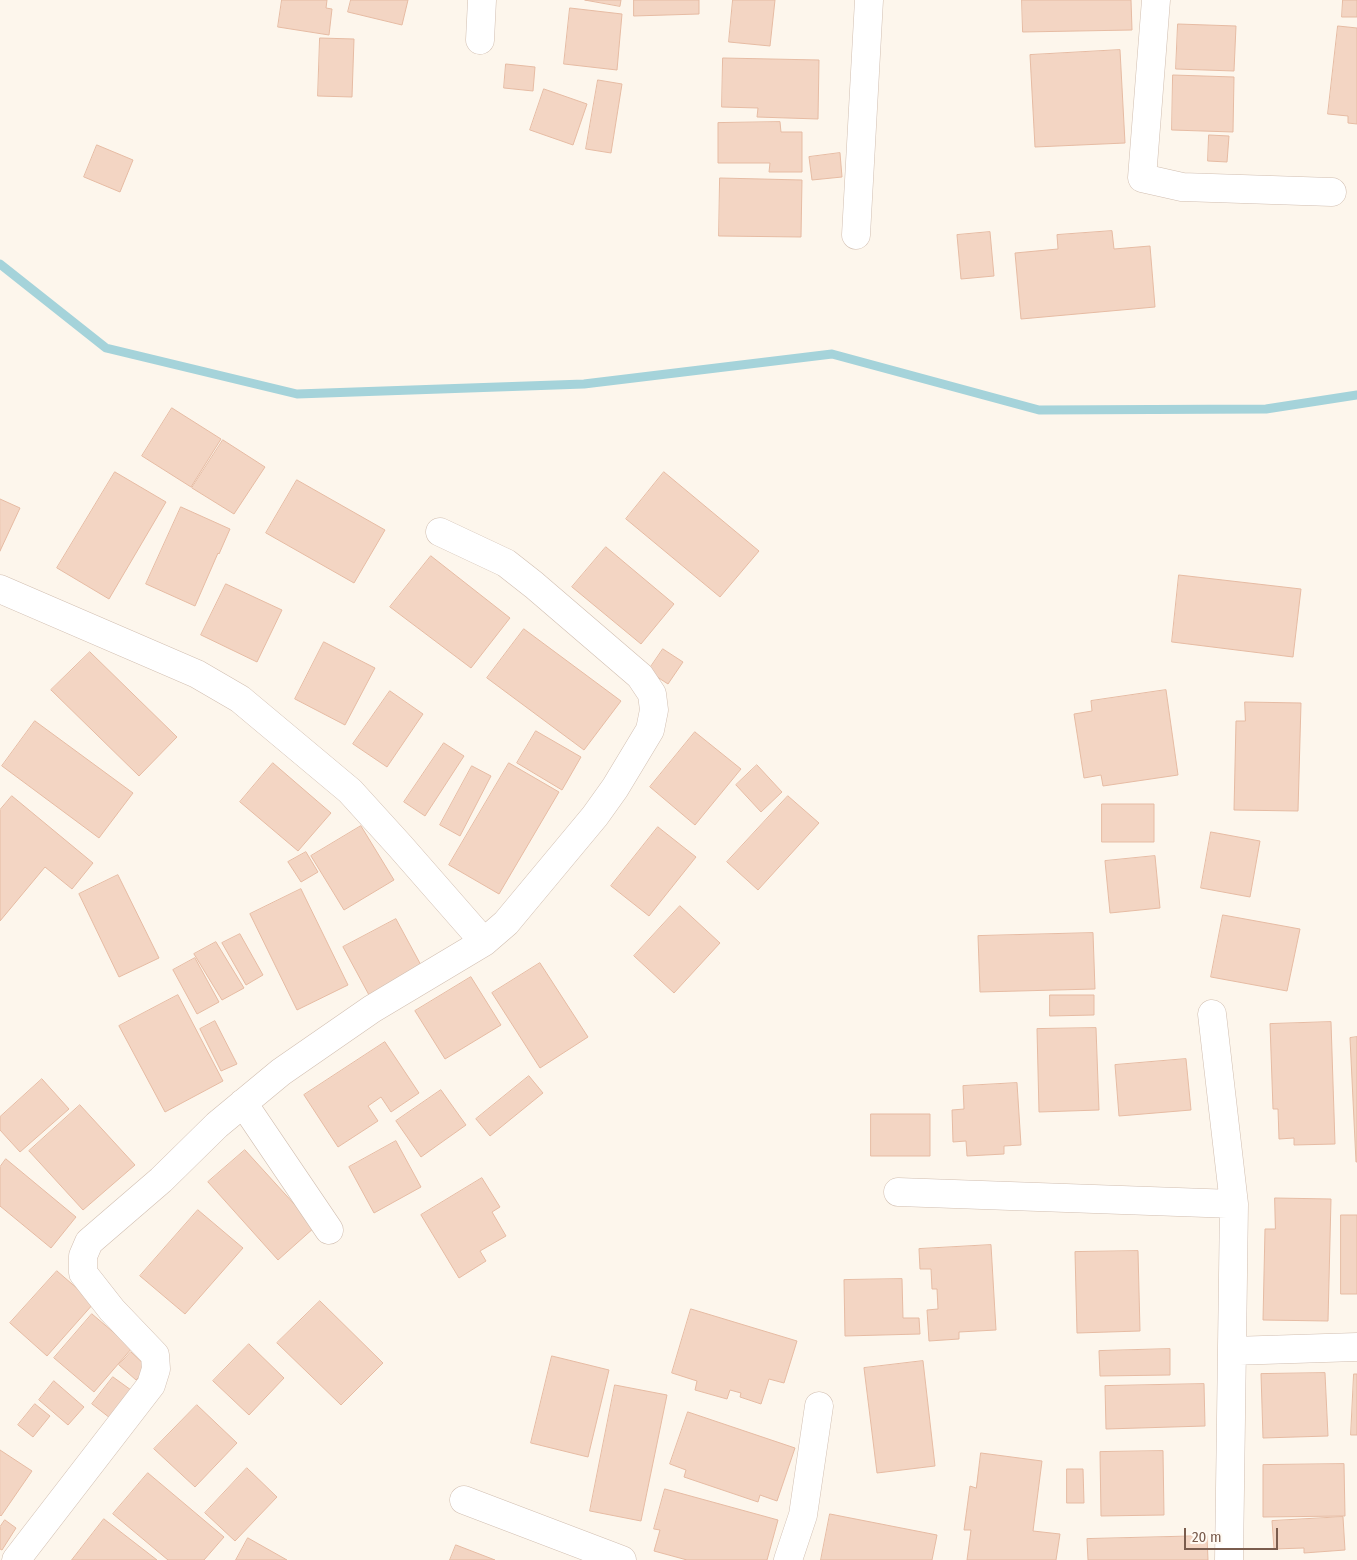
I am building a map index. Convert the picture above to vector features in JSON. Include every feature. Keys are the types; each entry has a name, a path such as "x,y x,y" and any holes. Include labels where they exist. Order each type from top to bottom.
{"street":[{"path":"480,40 482,0"},
{"path":"856,235 869,0"},
{"path":"1156,0 1142,178 1182,187 1332,192"},
{"path":"16,1560 151,1385 156,1369 155,1355 112,1310 83,1274 83,1256 89,1242 161,1180 216,1125 281,1072 372,1009 484,942 506,923 595,816 650,730 654,710 652,694 640,676 506,563 440,532"},
{"path":"0,589 197,674 240,699 350,791 484,942"},
{"path":"1212,1014 1234,1204 1229,1560"},
{"path":"243,1103 329,1230"},
{"path":"898,1192 1234,1204"},
{"path":"1232,1351 1357,1347"},
{"path":"788,1560 803,1515 819,1406"},
{"path":"464,1500 622,1560"}],"building":[{"path":"282,0 327,0 326,8 332,9 329,35 278,27"},
{"path":"351,0 408,0 402,25 348,12"},
{"path":"585,0 621,0 620,6"},
{"path":"634,0 699,0 699,14 634,16"},
{"path":"733,0 775,0 770,46 729,42"},
{"path":"1022,0 1131,0 1132,30 1023,32"},
{"path":"1343,0 1357,0 1357,17 1342,17"},
{"path":"570,8 622,14 617,70 564,64"},
{"path":"1178,24 1236,26 1234,71 1176,69"},
{"path":"1338,26 1357,28 1357,124 1348,123 1348,116 1328,114"},
{"path":"320,38 354,39 352,97 318,96"},
{"path":"1120,50 1125,143 1035,147 1030,55"},
{"path":"723,58 819,60 818,119 757,117 758,108 722,107"},
{"path":"506,64 535,67 533,91 504,88"},
{"path":"1173,75 1234,77 1233,132 1172,130"},
{"path":"598,80 622,84 611,153 586,149"},
{"path":"544,89 587,104 573,145 530,130"},
{"path":"780,122 781,132 802,132 802,172 769,172 770,163 718,163 718,123"},
{"path":"1209,135 1229,136 1227,162 1208,161"},
{"path":"97,145 133,160 120,192 84,177"},
{"path":"840,153 842,177 812,180 809,157"},
{"path":"720,178 802,180 801,237 719,236"},
{"path":"1112,231 1114,249 1150,246 1155,307 1021,319 1015,253 1058,249 1057,235"},
{"path":"990,232 994,276 961,279 957,235"},
{"path":"172,408 221,439 191,487 142,456"},
{"path":"223,440 265,467 234,514 192,488"},
{"path":"115,472 166,502 109,599 57,568"},
{"path":"664,472 759,551 720,597 626,519"},
{"path":"297,480 385,530 354,583 266,533"},
{"path":"0,499 20,508 0,551"},
{"path":"181,507 230,529 195,606 146,584"},
{"path":"606,547 674,604 641,644 572,587"},
{"path":"431,556 510,618 471,668 390,607"},
{"path":"1179,575 1301,589 1293,657 1172,642"},
{"path":"226,584 282,610 257,662 201,635"},
{"path":"524,629 621,701 584,750 487,678"},
{"path":"324,642 375,668 345,725 295,699"},
{"path":"663,649 683,662 668,684 648,671"},
{"path":"90,652 177,737 139,776 51,690"},
{"path":"1166,690 1178,775 1103,786 1101,775 1084,778 1074,714 1092,711 1091,701"},
{"path":"390,691 423,714 387,767 353,744"},
{"path":"1245,702 1301,703 1298,811 1234,810 1236,721 1245,721"},
{"path":"35,721 133,793 99,838 2,766"},
{"path":"536,731 581,757 562,790 517,763"},
{"path":"695,732 741,769 695,825 650,787"},
{"path":"444,743 464,756 425,816 404,802"},
{"path":"273,763 331,813 298,851 240,802"},
{"path":"509,763 559,792 499,894 449,865"},
{"path":"757,765 782,792 761,812 736,785"},
{"path":"472,766 491,776 460,836 440,825"},
{"path":"12,796 93,863 72,889 45,867 0,921 0,810"},
{"path":"788,796 819,823 758,890 727,862"},
{"path":"1102,804 1154,804 1154,842 1102,842"},
{"path":"361,826 394,880 344,910 311,856"},
{"path":"658,827 696,857 649,916 611,886"},
{"path":"1211,832 1260,841 1250,897 1201,888"},
{"path":"306,852 318,872 301,882 288,862"},
{"path":"1155,856 1160,908 1110,913 1105,861"},
{"path":"118,875 159,958 119,977 79,894"},
{"path":"301,889 348,985 297,1010 250,914"},
{"path":"680,906 720,943 674,993 634,956"},
{"path":"1223,915 1300,929 1287,991 1211,977"},
{"path":"396,919 422,967 369,995 343,947"},
{"path":"1093,933 1095,989 980,992 978,936"},
{"path":"240,934 263,975 246,985 222,943"},
{"path":"216,942 244,988 222,1000 194,954"},
{"path":"195,958 219,1002 197,1014 173,970"},
{"path":"540,963 588,1037 540,1068 492,993"},
{"path":"471,977 501,1025 445,1059 415,1011"},
{"path":"178,995 223,1081 165,1112 119,1026"},
{"path":"1050,995 1094,995 1094,1015 1050,1016"},
{"path":"215,1021 237,1064 221,1071 200,1029"},
{"path":"1331,1022 1335,1144 1294,1145 1294,1138 1279,1139 1278,1109 1273,1109 1270,1024"},
{"path":"1096,1028 1099,1110 1039,1112 1037,1029"},
{"path":"1357,1037 1357,1162 1356,1162 1350,1038"},
{"path":"385,1042 419,1093 391,1112 381,1097 368,1106 378,1121 338,1147 304,1095"},
{"path":"1186,1059 1191,1110 1119,1116 1115,1065"},
{"path":"529,1076 543,1093 490,1136 476,1119"},
{"path":"42,1079 69,1109 20,1152 0,1130 0,1117"},
{"path":"1017,1083 1021,1145 1004,1146 1004,1154 967,1156 966,1141 953,1142 952,1110 964,1109 963,1086"},
{"path":"441,1090 466,1125 421,1157 396,1121"},
{"path":"80,1105 135,1165 83,1210 29,1151"},
{"path":"871,1114 930,1114 930,1156 871,1156"},
{"path":"396,1141 421,1187 374,1213 349,1167"},
{"path":"245,1150 315,1227 278,1260 208,1182"},
{"path":"6,1159 76,1217 51,1248 0,1206 0,1167"},
{"path":"482,1178 500,1207 492,1212 506,1236 480,1251 486,1261 459,1278 421,1215"},
{"path":"1275,1198 1331,1199 1328,1321 1263,1320 1265,1229 1275,1229"},
{"path":"198,1210 243,1248 185,1314 140,1276"},
{"path":"1341,1215 1357,1215 1357,1294 1341,1294"},
{"path":"991,1245 996,1330 959,1332 959,1339 929,1341 927,1310 938,1309 937,1289 932,1289 931,1269 920,1269 919,1249"},
{"path":"1138,1251 1140,1331 1077,1333 1075,1252"},
{"path":"57,1271 94,1303 47,1356 10,1323"},
{"path":"902,1279 903,1318 919,1318 920,1334 845,1336 844,1280"},
{"path":"320,1301 383,1363 341,1405 277,1343"},
{"path":"691,1309 797,1341 784,1383 769,1379 761,1404 740,1397 741,1393 730,1390 727,1399 695,1390 697,1381 672,1373"},
{"path":"92,1314 132,1348 94,1392 54,1358"},
{"path":"249,1344 284,1378 249,1415 213,1381"},
{"path":"1170,1349 1170,1375 1100,1376 1099,1351"},
{"path":"131,1352 148,1368 136,1380 119,1365"},
{"path":"552,1356 609,1370 588,1457 531,1443"},
{"path":"923,1361 935,1466 877,1473 864,1368"},
{"path":"1325,1373 1328,1436 1263,1438 1261,1374"},
{"path":"1354,1374 1357,1374 1357,1435 1351,1435"},
{"path":"113,1377 131,1390 110,1418 92,1404"},
{"path":"54,1381 84,1407 68,1425 39,1400"},
{"path":"1204,1384 1205,1426 1106,1429 1105,1386"},
{"path":"615,1385 667,1395 641,1521 590,1511"},
{"path":"35,1404 50,1416 33,1437 18,1425"},
{"path":"197,1405 237,1443 195,1487 154,1449"},
{"path":"688,1412 795,1448 777,1501 760,1495 758,1502 684,1477 686,1470 670,1464"},
{"path":"0,1450 32,1471 1,1516 0,1515"},
{"path":"1163,1451 1164,1515 1101,1516 1100,1452"},
{"path":"981,1453 1042,1461 1033,1531 1060,1534 1056,1560 967,1560 971,1530 964,1530 970,1486 976,1488"},
{"path":"1344,1464 1345,1516 1263,1517 1263,1465"},
{"path":"247,1468 277,1497 235,1541 205,1513"},
{"path":"1067,1469 1083,1469 1084,1503 1067,1503"},
{"path":"148,1473 224,1537 204,1560 168,1560 113,1514"},
{"path":"665,1489 778,1520 767,1560 687,1560 654,1551 660,1530 654,1529"},
{"path":"830,1514 937,1535 932,1560 821,1560"},
{"path":"1343,1517 1345,1550 1304,1553 1304,1548 1274,1549 1272,1521"},
{"path":"104,1519 157,1560 72,1560"},
{"path":"5,1520 16,1528 2,1550 0,1549 0,1527"},
{"path":"1207,1536 1208,1560 1088,1560 1087,1539"},
{"path":"248,1538 287,1560 236,1560"},
{"path":"456,1545 495,1560 450,1560"}],"waterway":[{"path":"0,264 106,348 297,394 584,384 832,354 1039,410 1266,409 1357,395"}]}
